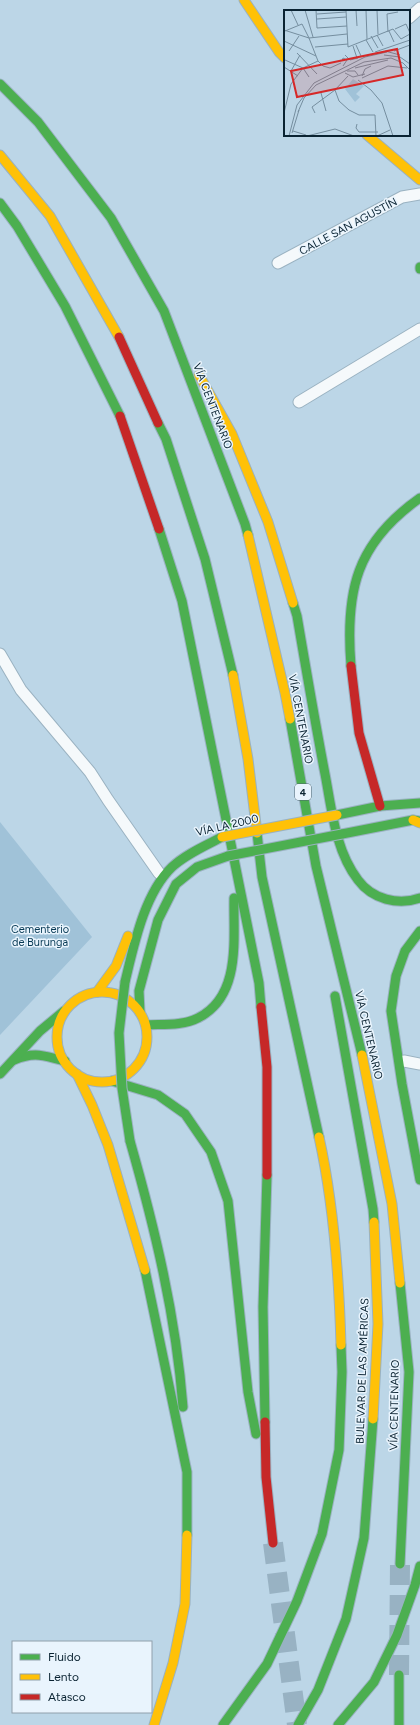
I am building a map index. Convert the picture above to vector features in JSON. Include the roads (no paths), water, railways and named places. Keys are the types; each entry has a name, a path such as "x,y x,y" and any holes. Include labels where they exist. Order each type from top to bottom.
{"main road":[{"path":"244,0 279,52 284,57"},
{"name":"VÍA CENTENARIO","path":"0,84 38,122 111,218 164,311 245,524 285,693 316,866 361,1051 392,1204 409,1372 400,1564"},
{"path":"369,136 420,180"},
{"path":"0,156 50,216 121,341 166,439 203,552 232,672 248,759 262,877 327,1172 339,1279 342,1372 339,1450 322,1534 297,1602 267,1664 223,1725"},
{"path":"0,203 17,226 65,306 120,413 153,508 182,602 236,866 259,983 267,1067 268,1142 263,1307 266,1477 273,1543"},
{"path":"164,311 232,434 268,522 297,616 315,724 339,845 358,880 371,893 391,901 409,902 420,898"},
{"path":"380,806 363,752 355,716 351,670 350,626 353,591 359,568 376,540 397,515 420,498"},
{"name":"VÍA LA 2000","path":"97,992 106,983 119,961 141,903 154,880 170,859 195,844 222,837 380,806 420,803"},
{"path":"140,1012 139,991 158,920 176,884 197,867 228,856 418,821"},
{"path":"154,1725 173,1663 185,1604 188,1521 182,1370 164,1273 130,1140 122,1088 119,1033 125,982 133,949 151,895 171,868 195,851 222,837"},
{"path":"146,1025 186,1022 198,1018 220,998 230,979 233,962 236,866"},
{"path":"316,866 331,966"},
{"path":"420,931 405,951 396,976 391,1011 396,1050 420,1180"},
{"name":"BULEVAR DE LAS AMÉRICAS","path":"298,1725 318,1690 346,1619 364,1538 378,1324 373,1209 334,990"},
{"path":"0,1074 40,1031 80,997 97,992 113,993 128,1000 140,1012 146,1025 147,1040 144,1054 136,1066 125,1075 112,1080 94,1081 77,1074"},
{"path":"66,1010 58,1026 58,1045 64,1061 77,1074 92,1105 108,1145 147,1276 187,1472"},
{"path":"14,1060 28,1054 40,1055 64,1061"},
{"path":"112,1080 158,1095 185,1114 212,1152 228,1201 248,1392 266,1477"},
{"path":"338,1725 374,1682 397,1635 415,1585 420,1566"},
{"path":"399,1675 399,1725"}],"street":[{"path":"410,17 420,8"},
{"name":"CALLE SAN AGUSTÍN","path":"278,263 402,197 420,194"},
{"path":"298,402 420,329"},
{"path":"0,654 21,690 90,772 159,873"},
{"path":"404,1061 420,1064"}],"tunnel":[{"path":"273,1543 297,1725"},
{"path":"399,1675 400,1564"}],"park label":[{"name":"Cementerio de Burunga","path":"40,935"}]}
